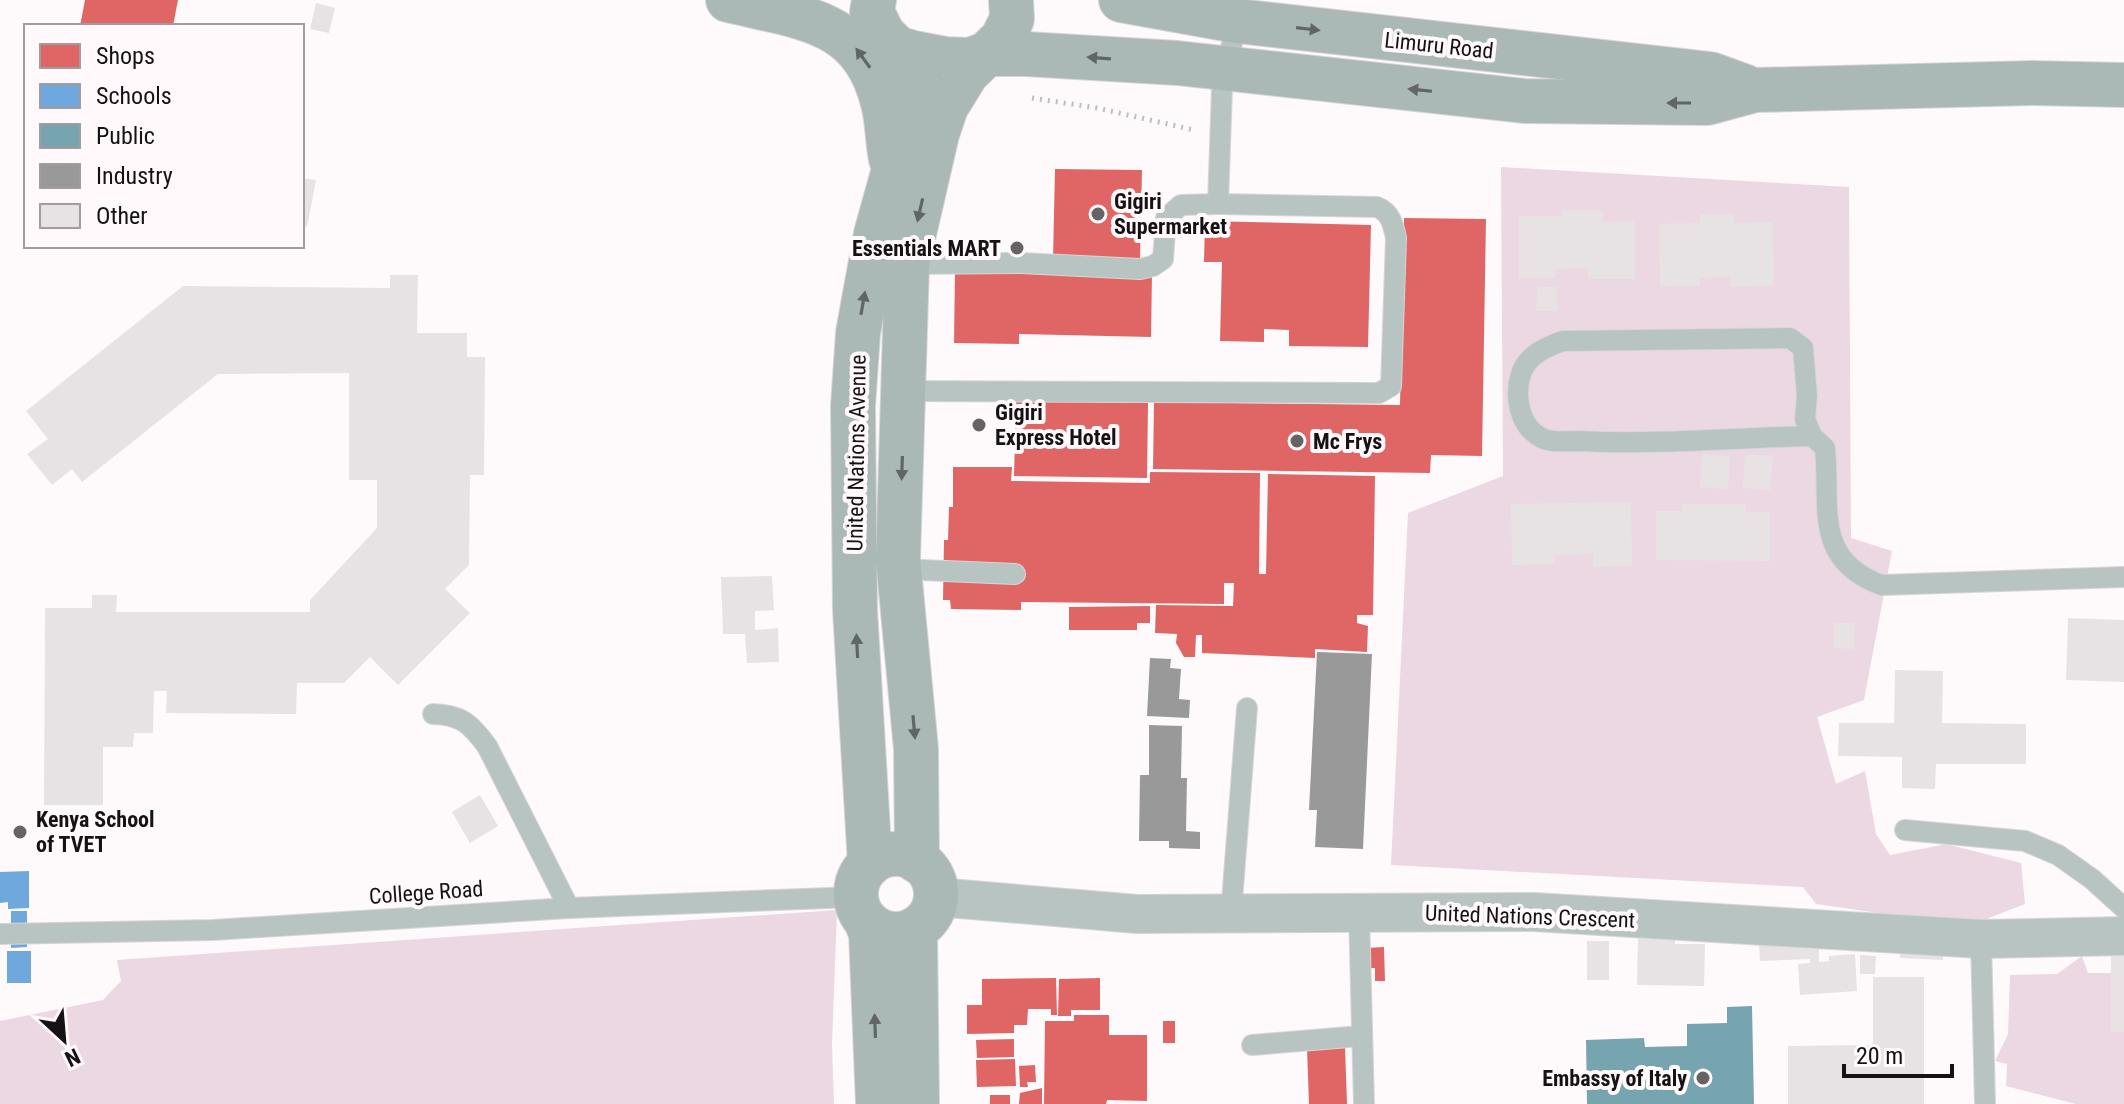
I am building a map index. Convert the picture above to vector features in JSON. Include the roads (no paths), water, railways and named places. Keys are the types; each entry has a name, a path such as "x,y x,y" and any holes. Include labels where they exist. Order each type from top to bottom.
{"main road":[{"path":"728,0 814,22 848,39 867,59 875,77 884,105 894,174"},
{"name":"United Nations Avenue","path":"917,1104 923,896 916,749 899,569 907,264 946,107 964,78 1002,39 1012,19 1011,0"},
{"name":"Limuru Road","path":"1121,0 1237,21 1710,74 1755,90"},
{"path":"867,4 883,34 899,50 907,51"},
{"name":"United Nations Avenue","path":"878,1104 871,933 864,894 855,610 853,406 858,333 876,234 916,90 907,51"},
{"name":"Limuru Road","path":"907,51 946,59 970,60 986,54 1177,63 1539,101 1707,103 1755,90 2032,83 2124,85"},
{"path":"896,854 910,856 923,896 896,934 883,932 864,894 882,856 896,854"}],"street":[{"name":"United Nations Crescent","path":"923,896 1137,914 1534,912 1981,939 2124,936"}],"lane":[{"path":"1218,204 1219,135 1225,70 1237,21"},
{"path":"904,391 1379,393 1386,390 1392,380 1396,238 1392,220 1377,207 1181,205 1166,218 1163,259 1153,266 1140,269 1021,263 907,264"},
{"path":"1812,436 1592,442 1543,439 1527,426 1520,412 1521,373 1531,357 1563,341 1790,338 1803,348 1807,396 1805,419 1812,436 1825,448 1829,537 1860,577 1881,585 2124,577"},
{"path":"899,569 1015,574"},
{"path":"1231,914 1247,708"},
{"path":"433,714 454,715 476,730 569,908"},
{"path":"1905,830 2025,841 2058,855 2092,879 2124,908"},
{"name":"College Road","path":"0,934 213,930 864,894"},
{"path":"1359,913 1364,1104"},
{"path":"1981,939 1985,1104"},
{"path":"1252,1045 1361,1036"}],"place":[{"name":"Gigiri Supermarket","path":"1098,214"},
{"name":"Essentials MART","path":"1017,248"},
{"name":"Gigiri Express Hotel","path":"979,425"},
{"name":"Mc Frys","path":"1297,441"},
{"name":"Kenya School of TVET","path":"20,832"},
{"name":"Embassy of Italy","path":"1703,1078"}]}
